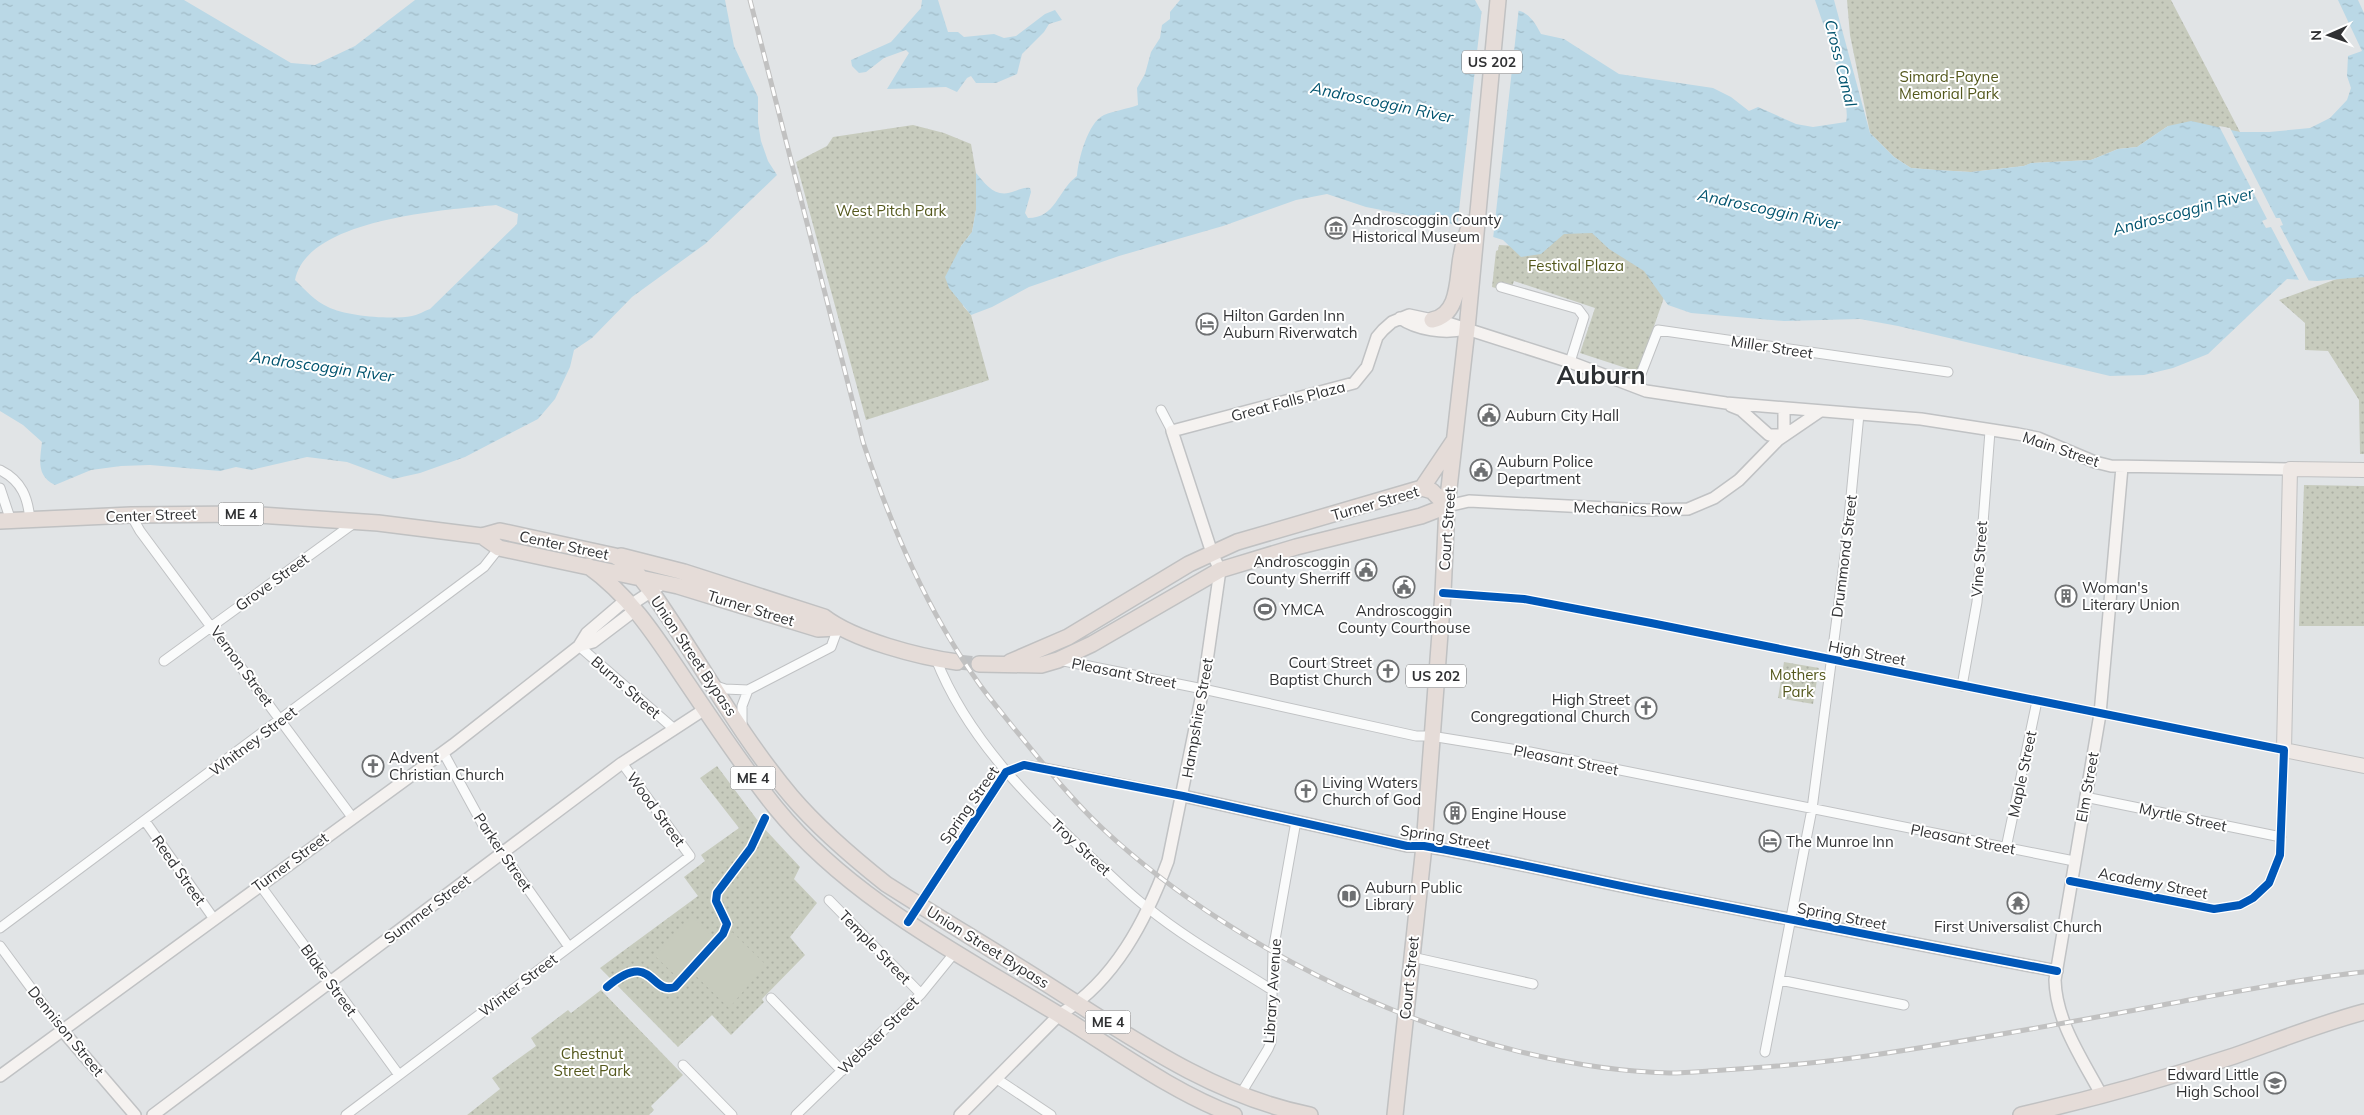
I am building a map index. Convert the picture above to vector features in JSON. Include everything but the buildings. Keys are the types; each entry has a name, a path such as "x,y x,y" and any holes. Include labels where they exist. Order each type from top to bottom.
{"highway":[{"name":"US 202","path":"1496,29 1498,0"},
{"path":"1496,29 1508,0"},
{"name":"Court Street","path":"1395,1115 1424,846 1443,593 1447,506 1467,329 1467,256 1478,202 1496,29"},
{"path":"1432,320 1445,315 1451,307 1467,256"},
{"path":"1422,488 1455,439"},
{"name":"Turner Street","path":"979,664 1041,665 1058,660 1092,644 1220,570 1296,547 1421,516 1447,506 1432,490 1422,488 1237,542 1189,564 1068,637 1006,664"},
{"name":"Center Street","path":"5,521 131,515 245,514 356,521 482,536 500,531 607,553 626,563 640,576"},
{"name":"Center Street","path":"482,536 498,548 588,566 616,587 632,604"},
{"name":"Turner Street","path":"607,553 680,572 824,617 838,628"},
{"name":"Turner Street","path":"588,566 664,582 818,629 838,628 936,659 957,662"},
{"name":"Union Street Bypass","path":"640,576 742,728 791,796 823,830 886,884 1078,1004 1172,1060 1240,1095 1310,1115"},
{"name":"Union Street Bypass","path":"632,604 647,622 748,772 802,838 832,866 908,922 1155,1075 1230,1114"},
{"path":"2021,1115 2102,1096 2233,1056 2314,1027 2364,1012"}],"main road":[{"name":"Main Street","path":"2290,469 2364,470"},
{"name":"Academy Street","path":"2284,750 2290,469"},
{"name":"High Street","path":"2284,750 2364,766"}],"street":[{"path":"1501,287 1578,309 1584,317 1570,362"},
{"path":"1400,318 1409,315 1467,329"},
{"path":"1400,318 1407,323 1447,333 1467,329"},
{"name":"Great Falls Plaza","path":"1172,431 1354,383 1367,367 1378,337 1383,330 1400,318"},
{"name":"Main Street","path":"1467,329 1570,362 1646,391 1726,403 1921,419 2038,438 2095,462 2122,467 2290,469"},
{"name":"Miller Street","path":"1636,387 1658,330 1948,372"},
{"name":"Main Street","path":"1726,403 1741,410 1769,435 1784,435"},
{"path":"1784,408 1784,435"},
{"path":"1161,410 1172,431 1212,553 1220,570"},
{"path":"1784,435 1819,412"},
{"name":"Drummond Street","path":"1765,1052 1812,809 1832,660 1859,414"},
{"name":"Vine Street","path":"1962,686 1977,602 1990,431"},
{"name":"Mechanics Row","path":"1447,506 1469,501 1646,510 1688,509 1714,498 1739,480 1784,435"},
{"name":"Elm Street","path":"2102,1096 2061,1015 2056,992 2057,971 2070,881 2100,714 2122,467"},
{"path":"0,470 10,476 22,488 28,500 30,520"},
{"path":"0,488 5,521"},
{"name":"Vernon Street","path":"131,515 140,531 352,817"},
{"name":"Grove Street","path":"164,661 356,521"},
{"name":"Whitney Street","path":"0,928 484,568 498,548"},
{"name":"Hampshire Street","path":"960,1115 1059,1015 1078,1004 1129,946 1148,909 1168,861 1183,796 1203,689 1220,570"},
{"name":"Turner Street","path":"0,1076 443,752 579,646 593,642 630,614 632,604 680,572"},
{"name":"High Street","path":"1443,593 1524,599 1688,630 2284,750"},
{"path":"713,684 725,689 748,690 831,647 838,628"},
{"name":"Burns Street","path":"579,646 673,728"},
{"name":"Troy Street","path":"936,659 953,696 1006,772 1043,812 1148,909 1272,990"},
{"name":"Pleasant Street","path":"1058,660 1203,689 1416,736 1431,736 1530,752 2074,861"},
{"path":"742,728 742,706 748,690"},
{"name":"Maple Street","path":"2006,848 2038,701"},
{"name":"Summer Street","path":"152,1115 622,763 673,728 705,709"},
{"name":"Academy Street","path":"2070,881 2214,908 2240,905 2253,898 2269,883 2278,862 2281,838 2284,750"},
{"name":"Parker Street","path":"443,752 484,827 568,947"},
{"name":"Wood Street","path":"622,763 690,856"},
{"name":"Spring Street","path":"908,922 1006,772 1024,765 1183,796 1407,846 1424,846 1538,867 1574,877 2057,971"},
{"name":"Myrtle Street","path":"2085,797 2281,838"},
{"name":"Library Avenue","path":"1240,1095 1271,1042 1272,951 1296,821"},
{"name":"Reed Street","path":"145,822 214,919"},
{"name":"Winter Street","path":"346,1115 690,856"},
{"name":"Blake Street","path":"260,885 399,1075"},
{"name":"Temple Street","path":"829,900 921,994"},
{"name":"Dennison Street","path":"0,946 62,1030 135,1115"},
{"name":"Webster Street","path":"796,1115 921,994 956,951"},
{"path":"1412,957 1534,984"},
{"path":"1780,980 1904,1005"},
{"path":"771,998 842,1070"},
{"path":"683,1065 732,1115"},
{"path":"997,1079 1051,1115"}],"green space":[{"name":"Simard-Payne Memorial Park","path":"1847,0 2171,0 2240,132 2168,126 2137,147 2118,149 2091,160 2032,163 2024,166 1971,172 1911,168 1894,157 1870,133 1850,35"},
{"name":"West Pitch Park","path":"913,125 944,133 971,144 976,173 976,210 972,232 961,246 963,306 971,315 989,380 866,420 796,162 827,146 833,137"},
{"name":"Festival Plaza","path":"1575,222 1596,235 1615,252 1629,254 1667,289 1638,372 1580,353 1595,308 1514,281 1510,292 1492,287 1496,251 1499,245 1516,246"},
{"path":"2364,269 2364,454 2360,454 2359,400 2328,351 2305,350 2305,323 2279,300"},
{"path":"2304,485 2364,486 2364,626 2299,626"},
{"name":"Mothers Park","path":"1784,662 1819,668 1813,704 1778,698"},
{"path":"717,766 761,825 800,867 794,879 817,903 790,937 805,955 762,999 764,1002 731,1035 712,1015 678,1047 600,968 698,896 684,877 705,861 701,855 739,828 700,778"},
{"path":"692,917 713,937 676,976 655,956"},
{"path":"732,932 766,965 729,1008 695,975"},
{"name":"Chestnut Street Park","path":"601,990 683,1075 651,1106 654,1110 649,1115 467,1115 500,1089 492,1078 536,1046 531,1038 568,1010 571,1013"}],"water":[{"name":"Androscoggin River","path":"0,0 184,0 291,63 315,65 355,46 415,0 725,0 734,46 758,97 758,123 761,141 768,161 777,175 705,244 632,297 592,338 574,350 570,367 555,399 538,419 465,457 420,473 393,479 347,462 307,457 251,470 236,467 220,471 150,465 121,466 91,470 55,485 42,472 40,461 42,442 23,425 0,411","holes":["496,205 518,214 517,224 430,309 414,315 381,317 346,313 319,302 295,280 305,259 324,243 351,230 381,221 445,210"]},
{"path":"922,0 938,0 948,32 958,32 964,37 994,34 1004,38 1016,36 1045,14 1055,10 1062,20 1049,24 1044,32 1022,54 1017,74 996,83 976,83 971,76 967,78 957,92 946,87 887,89 909,53 906,50 884,58 866,72 859,73 852,66 851,60 891,42 921,8"},
{"path":"1180,0 1475,0 1481,11 1510,9 1523,12 1535,24 1541,34 1564,39 1619,74 1713,88 1731,97 1749,111 1758,107 1796,124 1813,127 1846,122 1847,112 1841,81 1815,0 1834,0 1870,133 1894,157 1911,168 1971,172 2024,166 2031,163 2091,160 2118,149 2137,147 2168,126 2191,121 2240,132 2269,132 2310,128 2330,118 2347,100 2351,88 2347,76 2348,56 2362,51 2338,0 2358,0 2364,13 2364,277 2317,281 2287,279 2208,354 2173,368 2144,375 2110,376 1898,326 1860,319 1784,321 1691,313 1668,305 1644,271 1609,249 1592,233 1564,234 1541,254 1521,257 1503,240 1448,223 1366,207 1327,194 1296,200 1223,226 1119,256 1029,287 992,307 971,315 949,288 945,277 961,246 972,232 976,210 976,173 988,187 997,192 1008,193 1022,188 1030,188 1031,192 1025,213 1028,218 1045,214 1051,209 1070,182 1077,176 1085,142 1098,119 1104,115 1138,105 1137,88 1145,74 1151,52 1160,38 1162,25 1170,19 1170,12"}],"pier":[{"path":"1519,7 1493,239 1457,228 1482,8"},
{"path":"2219,126 2230,128 2276,218 2280,218 2283,225 2280,226 2310,283 2300,282 2271,227 2266,228 2262,221 2267,219"}],"tunnel":[{"path":"957,662 979,664"}],"railway":[{"path":"750,0 863,442 886,506 927,598 943,628 984,690 1078,804 1102,828 1159,877 1223,922 1292,963 1366,998 1442,1028 1519,1051 1595,1066 1670,1073 1778,1066 1867,1056 2279,984 2364,972"}],"cycle path":[{"path":"1443,593 1524,599 2284,750 2280,855 2269,883 2253,898 2240,905 2214,909 2070,881"},
{"path":"908,922 1006,772 1024,765 1183,796 1407,846 1424,846 1719,906 2057,971"},
{"path":"607,987 622,976 634,972 642,972 667,988 675,987 723,934 727,924 716,901 717,893 751,848 765,818"}],"place":[{"name":"Androscoggin County Historical Museum","path":"1336,228"},
{"name":"Hilton Garden Inn Auburn Riverwatch","path":"1207,324"},
{"name":"Auburn City Hall","path":"1489,415"},
{"name":"Auburn Police Department","path":"1481,470"},
{"name":"Androscoggin County Sherriff","path":"1366,570"},
{"name":"Androscoggin County Courthouse","path":"1404,587"},
{"name":"Woman's Literary Union","path":"2066,596"},
{"name":"YMCA","path":"1265,609"},
{"name":"Court Street Baptist Church","path":"1388,671"},
{"name":"High Street Congregational Church","path":"1646,708"},
{"name":"Advent Christian Church","path":"373,766"},
{"name":"Living Waters Church of God","path":"1306,791"},
{"name":"Engine House","path":"1455,813"},
{"name":"The Munroe Inn","path":"1770,841"},
{"name":"Auburn Public Library","path":"1349,896"},
{"name":"First Universalist Church","path":"2018,903"},
{"name":"Edward Little High School","path":"2275,1083"}],"district":[{"name":"Auburn","path":"1601,374"}],"water label":[{"name":"Cross Canal","path":"1841,63"}]}
